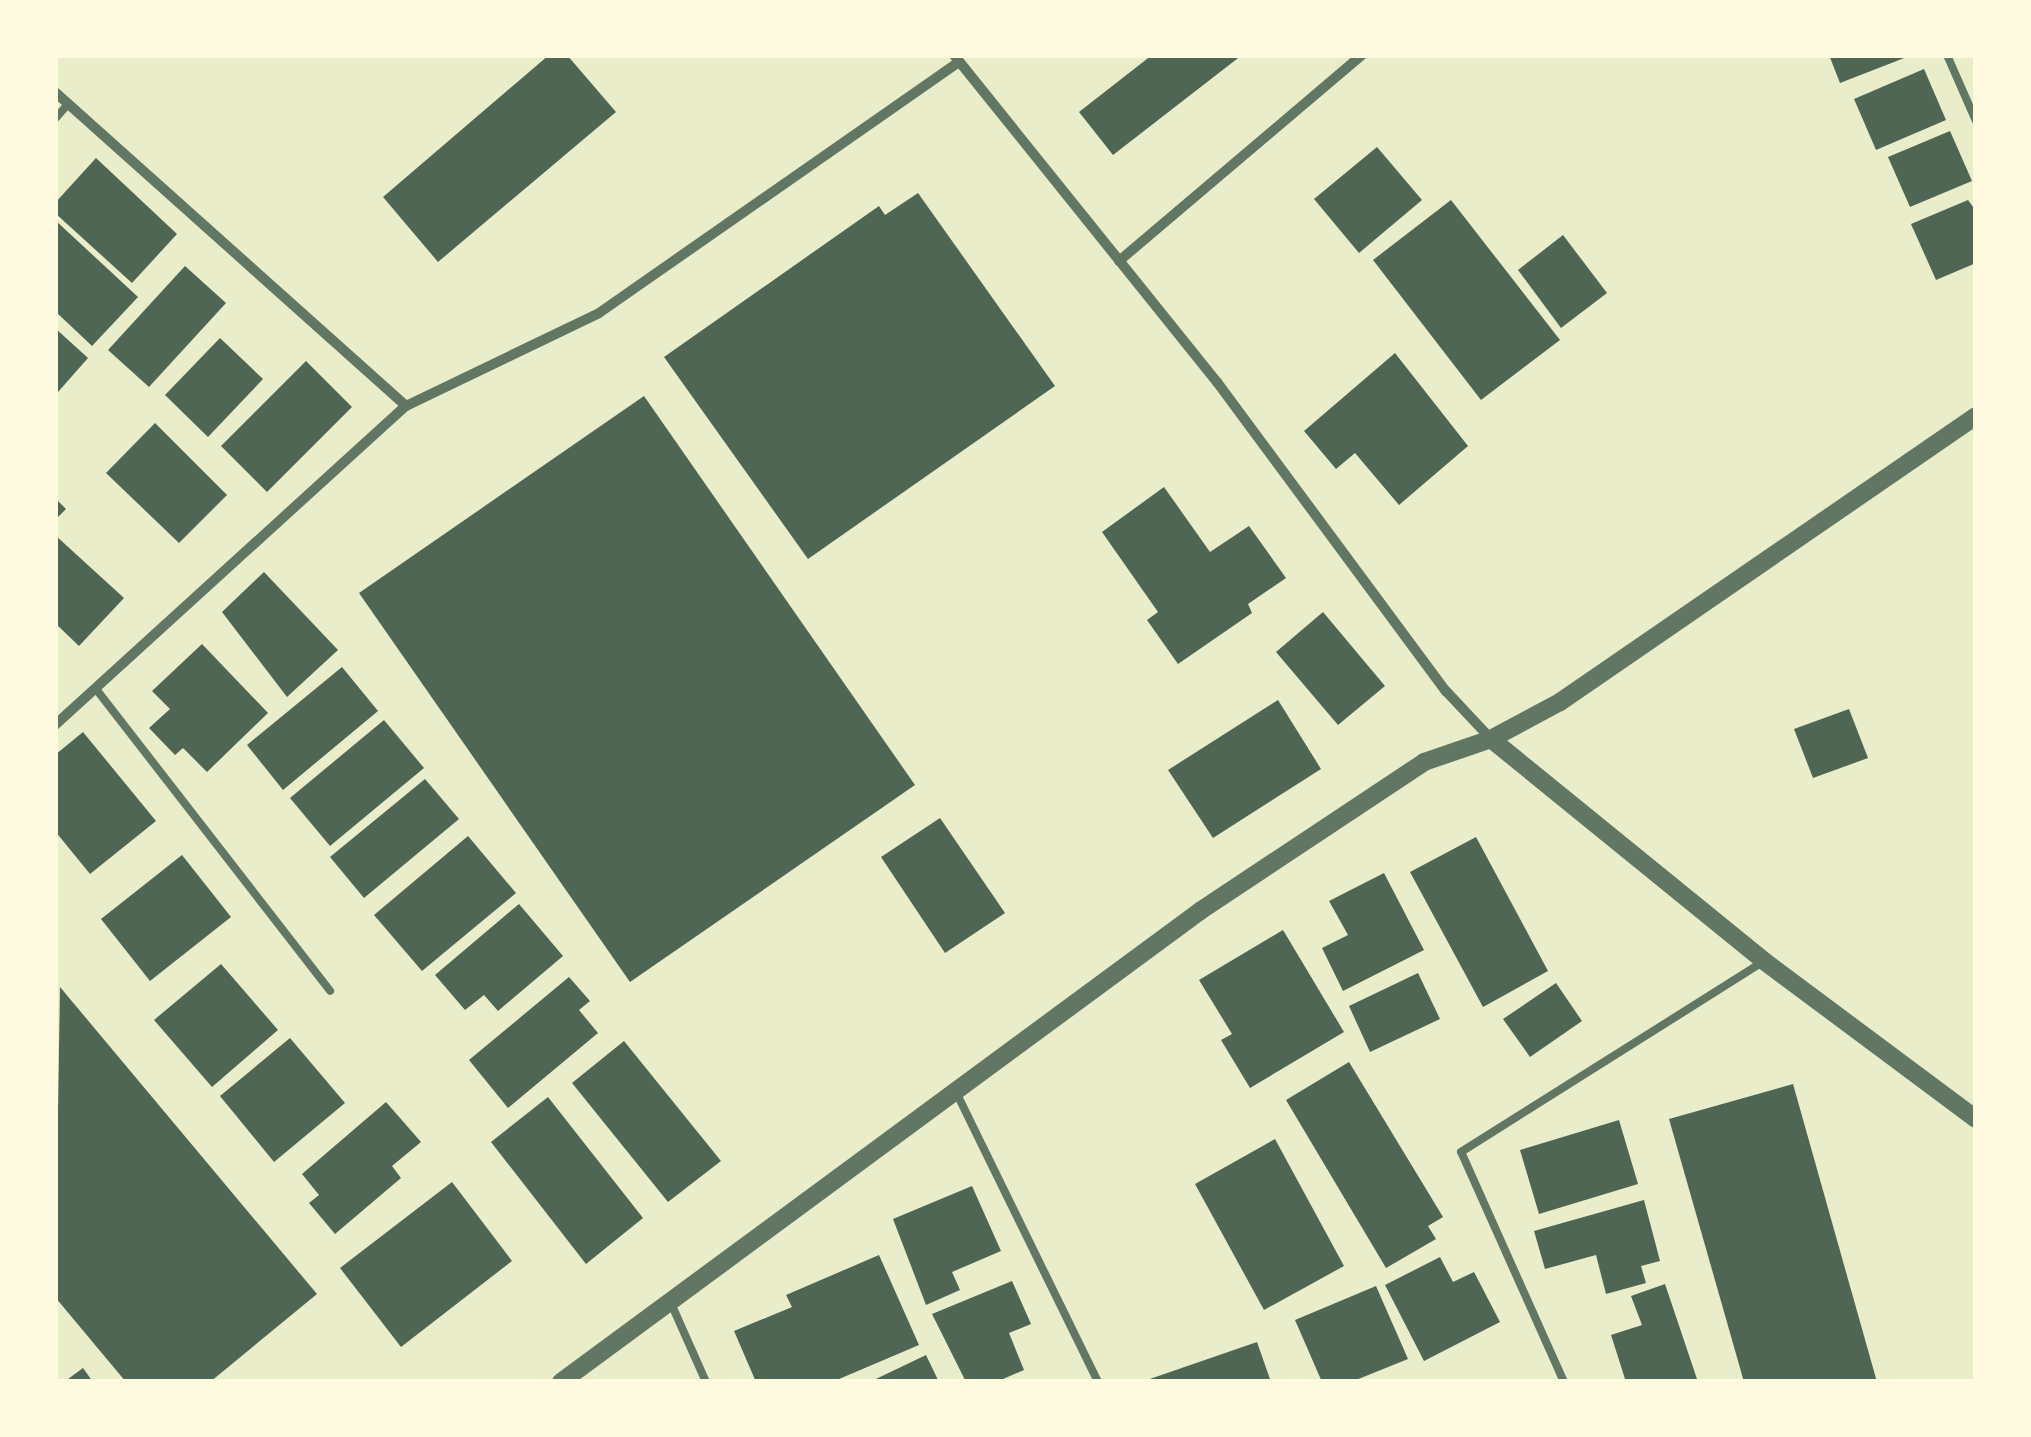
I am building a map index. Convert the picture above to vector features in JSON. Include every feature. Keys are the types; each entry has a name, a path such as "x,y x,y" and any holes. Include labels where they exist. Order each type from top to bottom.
{"street":[{"path":"1119,261 1362,55"},
{"path":"55,725 406,406 598,313 956,58 1119,261 1446,691 1491,739 1764,961 1976,1119"},
{"path":"55,92 406,406"},
{"path":"560,1382 1200,912 1424,762 1491,739 1560,702 1976,416"}],"lane":[{"path":"1947,55 1976,121"},
{"path":"55,119 69,103"},
{"path":"96,688 330,991"},
{"path":"55,705 65,716"},
{"path":"1564,1382 1461,1152 1764,961"},
{"path":"956,1092 1098,1382"},
{"path":"670,1301 706,1382"}],"building":[{"path":"549,55 567,55 616,112 438,262 383,197"},
{"path":"1152,55 1242,55 1113,155 1079,112"},
{"path":"1829,55 1912,55 1840,83"},
{"path":"1924,69 1946,120 1876,150 1854,99"},
{"path":"1950,131 1972,181 1910,207 1888,157"},
{"path":"1377,147 1422,200 1359,253 1314,199"},
{"path":"96,158 177,234 132,283 55,213 55,203"},
{"path":"918,193 1055,386 808,559 664,357 879,206 885,215"},
{"path":"1451,200 1560,340 1481,400 1373,260"},
{"path":"1968,200 1976,211 1976,263 1936,280 1911,224"},
{"path":"55,220 138,297 92,346 55,311"},
{"path":"1563,235 1607,293 1561,328 1518,270"},
{"path":"185,266 226,303 149,387 108,350"},
{"path":"55,328 88,358 58,392 55,389"},
{"path":"220,338 263,379 208,437 165,395"},
{"path":"1395,353 1468,446 1399,505 1355,453 1336,469 1304,431"},
{"path":"306,361 352,407 267,492 221,446"},
{"path":"644,396 915,785 630,982 359,593"},
{"path":"155,423 227,495 179,543 106,473"},
{"path":"1164,487 1210,552 1249,526 1286,578 1248,604 1252,613 1178,664 1147,620 1158,612 1102,532"},
{"path":"55,498 66,509 55,520"},
{"path":"55,535 124,598 79,646 55,623"},
{"path":"264,572 338,650 287,697 222,612"},
{"path":"1323,612 1385,686 1338,725 1276,652"},
{"path":"202,644 268,713 207,772 183,748 175,755 149,728 170,709 152,691"},
{"path":"342,667 378,711 283,790 247,745"},
{"path":"1278,700 1321,769 1213,838 1168,770"},
{"path":"1849,709 1868,758 1813,778 1794,729"},
{"path":"384,720 424,768 330,846 290,798"},
{"path":"83,732 156,821 90,874 55,831 55,755"},
{"path":"425,779 459,819 364,898 330,857"},
{"path":"940,818 1005,913 945,953 881,857"},
{"path":"468,836 516,893 422,971 374,915"},
{"path":"1476,837 1548,971 1483,1007 1410,872"},
{"path":"182,855 231,917 150,981 101,919"},
{"path":"1384,873 1424,950 1343,991 1322,948 1348,935 1329,901"},
{"path":"519,904 563,956 498,1011 484,995 465,1010 435,975"},
{"path":"1283,930 1344,1032 1250,1088 1221,1040 1232,1034 1199,980"},
{"path":"221,964 278,1030 212,1087 154,1020"},
{"path":"1418,973 1440,1019 1370,1052 1349,1006"},
{"path":"569,977 590,1001 579,1010 598,1033 508,1108 469,1060"},
{"path":"1556,983 1582,1021 1530,1057 1503,1019"},
{"path":"60,987 317,1294 210,1382 126,1382 55,1297"},
{"path":"290,1038 345,1103 274,1162 220,1096"},
{"path":"624,1041 721,1161 668,1202 572,1083"},
{"path":"1349,1062 1443,1217 1428,1226 1436,1239 1386,1268 1286,1100"},
{"path":"1793,1084 1877,1382 1744,1382 1669,1119"},
{"path":"548,1097 643,1218 586,1264 491,1142"},
{"path":"386,1102 421,1142 392,1166 401,1178 335,1234 309,1203 319,1195 302,1174"},
{"path":"1619,1120 1638,1184 1539,1214 1520,1150"},
{"path":"1275,1139 1344,1266 1264,1310 1195,1184"},
{"path":"452,1182 512,1261 401,1347 340,1268"},
{"path":"972,1186 1001,1251 952,1272 960,1290 926,1305 893,1219"},
{"path":"1644,1200 1660,1261 1641,1266 1646,1283 1606,1294 1596,1255 1545,1269 1534,1231"},
{"path":"879,1255 919,1345 832,1382 756,1382 734,1331 792,1307 786,1295"},
{"path":"1440,1257 1453,1282 1474,1272 1500,1322 1424,1361 1385,1285"},
{"path":"1012,1281 1031,1324 1009,1333 1024,1370 996,1382 966,1382 932,1314"},
{"path":"1665,1284 1698,1382 1626,1382 1611,1335 1642,1325 1631,1296"},
{"path":"1376,1286 1408,1359 1351,1382 1322,1382 1295,1320"},
{"path":"1257,1342 1271,1382 1144,1382 1144,1381"},
{"path":"926,1355 939,1382 869,1382 878,1378"},
{"path":"83,1368 93,1382 64,1382"}]}
